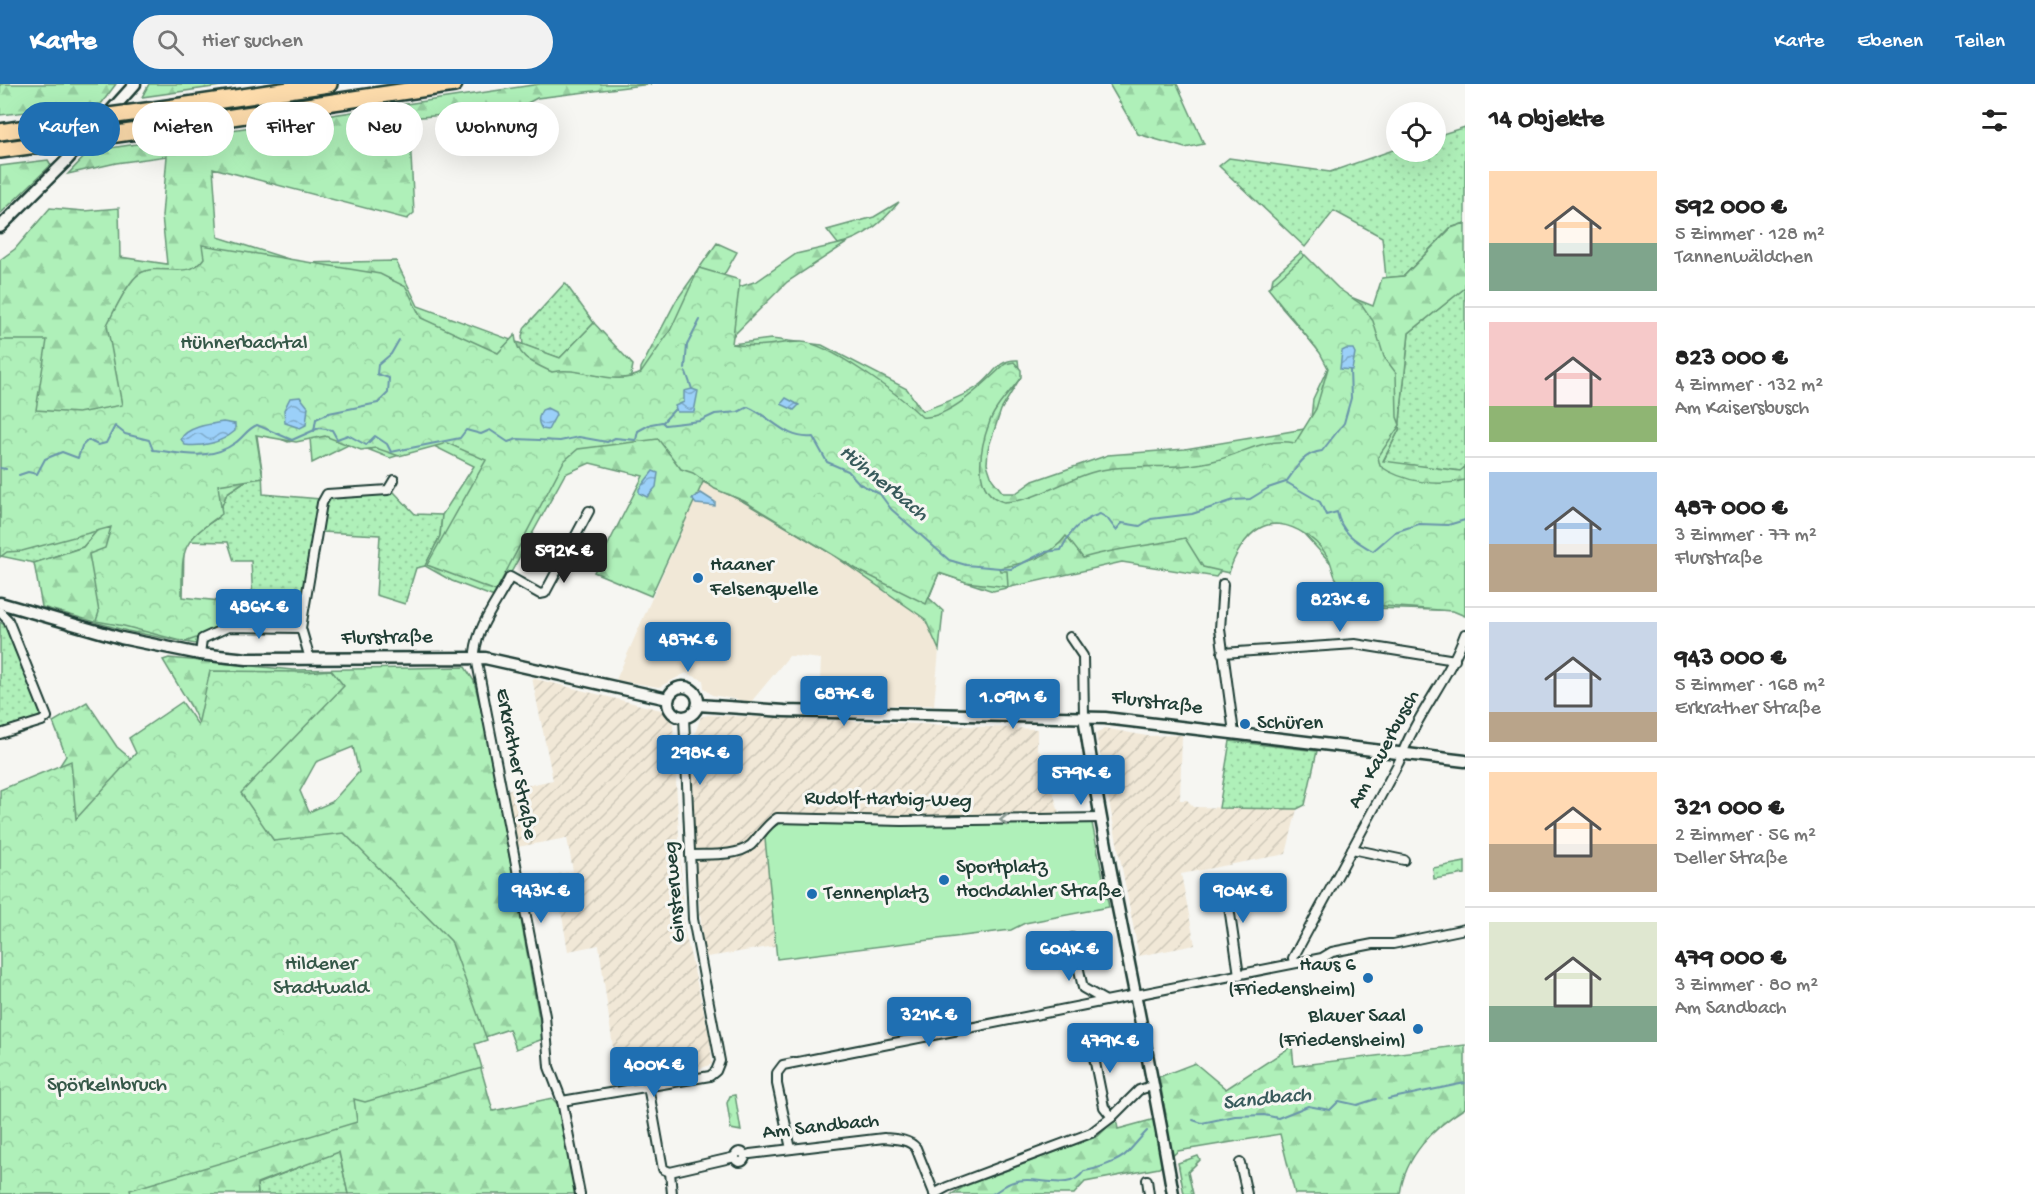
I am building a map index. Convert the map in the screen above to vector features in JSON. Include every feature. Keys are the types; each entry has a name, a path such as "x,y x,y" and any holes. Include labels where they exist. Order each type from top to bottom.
{"highway":[{"path":"120,115 329,84"},
{"path":"0,150 454,84"},
{"path":"0,122 18,123"},
{"path":"0,132 18,129"}],"main road":[{"path":"0,226 65,162 135,84"},
{"name":"Flurstraße","path":"0,603 121,638 200,654 247,659 475,657 500,660 668,699"},
{"path":"684,687 694,690 698,705 694,713 684,717 672,713 668,699 673,691 684,687"},
{"name":"Flurstraße","path":"698,705 784,711 1084,716 1465,761"},
{"path":"1084,716 1101,818 1152,1086 1160,1116 1173,1194"}],"street":[{"path":"310,659 301,628 322,503 327,494 388,490 394,480"},
{"path":"475,657 477,641 510,577 540,594 545,593 589,511"},
{"path":"1223,584 1220,606 1222,653 1234,733"},
{"path":"0,612 8,620 47,717 42,721 0,734"},
{"path":"200,654 202,639 228,627 301,628"},
{"name":"Am Kauerbusch","path":"1294,963 1293,958 1402,753 1406,740 1455,660 1465,634"},
{"path":"1070,637 1083,656 1084,716"},
{"path":"1222,653 1355,644 1455,660"},
{"name":"Erkrather Straße","path":"475,657 545,1016 549,1067 562,1101 580,1194"},
{"name":"Ginsterweg","path":"648,1086 710,1076 716,1071 720,1061 693,919 684,717"},
{"name":"Rudolf-Harbig-Weg","path":"690,855 737,852 748,848 777,818 902,821 1101,818"},
{"path":"1352,849 1404,860"},
{"path":"1239,975 1229,907 1233,901 1275,891"},
{"path":"791,1149 777,1084 777,1073 783,1065 1239,975 1362,946 1393,944 1465,928"},
{"path":"1072,938 1083,988 1104,1000"},
{"path":"1090,1038 1104,1107 1112,1118"},
{"path":"562,1101 648,1086 663,1168 670,1172 672,1194"},
{"name":"Am Sandbach","path":"750,1154 884,1138 912,1143 934,1193 1091,1133 1112,1118 1139,1090 1152,1086"},
{"name":"Am Sandbach","path":"670,1172 735,1157"},
{"path":"1240,1163 1247,1194"},
{"path":"1148,1180 1149,1194"}],"shaded area":[{"path":"703,482 744,502 830,553 925,619 939,650 934,705 819,705 821,659 794,656 789,656 751,702 712,695 704,688 703,680 686,673 659,687 616,680"},
{"path":"532,678 661,710 673,724 684,928 710,1038 712,1064 689,1073 618,1085 599,945 568,951 555,875 573,871 567,838 517,847 506,790 553,780"},
{"path":"708,715 1037,729 1037,748 1044,758 1059,813 1056,816 913,818 787,814 787,822 774,826 765,839 775,946 707,957 703,944 694,847 693,771 694,736 701,717"},
{"path":"1104,728 1147,736 1182,735 1180,800 1187,800 1194,807 1297,809 1286,854 1181,874 1195,945 1139,956 1096,734"}],"green space":[{"path":"0,84 116,84 102,102 18,102 18,113 0,115"},
{"path":"149,84 235,84 142,97"},
{"name":"Hühnerbachtal","path":"540,84 651,84 537,98 529,102 435,102 435,116 423,117 423,102 419,102"},
{"path":"1109,84 1177,84 1204,144 1185,148 1138,134"},
{"name":"Hühnerbachtal","path":"346,113 346,156 411,156 414,213 407,219 213,168 218,237 301,263 396,261 418,306 560,358 594,323 633,365 625,406 638,414 641,368 676,301 717,243 737,252 712,296 757,281 796,254 848,242 787,282 724,345 771,339 822,345 907,389 922,411 966,393 985,381 1000,365 1011,360 1018,360 1020,378 1001,410 988,449 987,464 992,479 1003,493 1016,493 1033,481 1108,455 1185,449 1310,428 1313,399 1330,363 1282,308 1271,289 1273,277 1301,252 1343,294 1373,306 1382,278 1404,276 1451,228 1465,223 1465,288 1409,333 1399,430 1383,461 1460,471 1465,467 1465,611 1372,608 1294,523 1256,525 1216,577 1122,562 993,591 939,573 929,598 943,611 939,650 925,619 830,553 744,502 703,482 651,596 594,572 643,476 590,463 565,474 497,598 452,581 425,566 440,536 442,515 474,466 432,445 390,458 352,443 312,463 310,438 288,442 256,429 262,470 227,493 217,518 184,541 183,602 219,604 206,646 127,631 42,607 34,563 83,547 101,526 0,500 0,260 15,249 50,208 84,211 119,208 120,257 167,264 162,216 167,156 234,156 234,130 246,128 246,156 334,156 334,115"},
{"path":"1465,127 1465,223 1450,228 1404,276 1386,278 1382,237 1334,211 1305,247 1219,166 1229,158 1330,172 1386,152 1386,162 1446,162 1446,133"},
{"name":"Hühnerbachtal","path":"132,145 132,156 167,156 116,163 68,174 85,156 120,156 120,147"},
{"path":"48,160 51,165 0,214 0,166"},
{"path":"899,202 872,229 856,238 838,244 827,230 874,217"},
{"name":"Hühnerbachtal","path":"202,245 380,274 406,287 421,318 498,353 515,335 519,349 527,359 552,372 574,371 619,378 641,373 670,331 699,268 740,280 732,344 758,346 801,342 813,344 846,360 864,372 922,417 932,416 955,406 1005,364 1014,362 1021,370 1021,377 991,418 981,457 982,480 986,489 994,497 1004,502 1026,498 1106,469 1201,464 1264,444 1295,443 1316,409 1328,368 1320,353 1268,288 1305,255 1338,288 1362,305 1373,321 1384,357 1396,373 1397,417 1400,425 1378,457 1380,466 1399,476 1421,482 1444,483 1465,480 1465,616 1453,611 1370,605 1354,598 1353,590 1336,579 1329,559 1316,543 1299,530 1279,524 1260,528 1249,536 1233,561 1229,573 1203,567 1185,538 1083,558 1066,536 1045,554 999,568 1000,571 1007,571 1008,587 966,582 939,573 926,604 858,570 744,501 715,489 693,473 681,469 658,439 578,449 564,461 496,591 427,565 486,460 447,443 399,456 376,448 361,450 325,436 296,442 256,435 263,478 218,485 222,514 191,540 186,548 182,567 182,597 230,602 233,625 185,642 96,621 99,612 89,554 105,548 111,527 22,551 7,552 0,557 0,340 47,340 36,410 78,413 122,405 107,325 113,313 126,290 139,274 155,269 190,269 204,258"},
{"path":"565,283 594,323 560,358 523,345 522,336 525,327"},
{"path":"1465,288 1465,467 1461,471 1383,462 1399,430 1409,333"},
{"path":"262,470 263,494 320,499 298,625 254,624 251,561 234,561 228,542 184,541 217,518 227,493"},
{"path":"394,492 415,514 442,515 440,536 425,566 416,568 405,604 376,595 380,535 322,532 326,502 332,496"},
{"path":"0,500 101,526 83,547 34,563 0,556"},
{"path":"0,622 7,627 41,710 39,717 0,729"},
{"name":"Hildener Stadtwald","path":"169,658 293,670 465,667 474,681 485,725 543,1039 516,1049 509,1029 473,1041 493,1111 552,1098 560,1107 576,1194 348,1194 339,1152 257,1183 258,1194 0,1194 0,970 42,888 7,847 66,756 53,722 87,702 117,747 143,769 229,783 190,705 163,660","holes":["353,747 359,772 332,802 309,812 300,791 316,762"]},
{"name":"Hildener Stadtwald","path":"331,670 344,686 241,793 274,841 344,833 451,941 487,1040 475,1044 482,1068 365,1102 354,1099 357,1122 130,1190 131,1194 0,1194 0,790 71,761 76,819 136,753 129,738 182,702 198,725 210,671 307,672"},
{"path":"1230,741 1317,751 1305,805 1297,809 1219,808"},
{"path":"787,822 1092,823 1109,907 1025,923 1011,930 777,959 765,839 773,827"},
{"path":"1465,862 1465,874 1434,879 1433,868"},
{"path":"1465,1045 1465,1108 1442,1124 1423,1144 1408,1167 1400,1194 1295,1194 1280,1134 1178,1151 1159,1168 1085,1182 1074,1194 952,1194 965,1186 1098,1136 1116,1119 1118,1129 1166,1116 1159,1077 1195,1063 1226,1089 1292,1046 1294,1066"},
{"path":"735,1095 741,1131 731,1129 727,1103 730,1096"},
{"path":"339,1151 348,1194 258,1194 257,1184"},
{"path":"1198,1156 1200,1160 1188,1172 1193,1194 1184,1194 1178,1163"}],"water":[{"path":"1353,349 1355,353 1352,370 1340,369 1342,351"},
{"path":"692,389 698,391 694,412 677,412 675,406 684,402 684,391"},
{"path":"300,397 308,407 306,425 300,428 285,423 284,410 290,398"},
{"path":"786,398 799,405 794,410 781,404"},
{"path":"547,408 556,415 548,430 542,429 539,424 542,410"},
{"path":"223,422 235,424 235,431 218,441 205,445 185,445 181,439 193,429"},
{"path":"653,471 658,473 656,487 647,497 639,493 639,489"},
{"path":"701,493 715,502 715,506 696,504 692,499"}],"waterway":[{"path":"685,369 687,345 700,320"},
{"path":"314,431 316,419 329,413 378,403 388,393 389,378 377,374 378,365 391,354 399,340"},
{"path":"1286,482 1305,458 1322,451 1344,423 1351,398 1350,370"},
{"path":"686,372 692,389"},
{"name":"Hühnerbach","path":"19,475 28,472 37,474 45,459 62,452 78,458 82,446 88,440 98,445 106,443 115,426 125,434 149,440 153,450 195,455 215,453 225,449 257,425 292,440 319,428 332,430 337,439 348,435 366,445 375,436 387,444 391,452 460,438 466,430 481,434 490,430 508,442 517,439 560,441 579,437 607,442 615,438 636,440 638,431 651,424 662,422 665,425 700,421 715,414 738,412 748,407 794,435 813,437 827,462 848,471 860,484 880,494 891,509 949,560 966,565 1011,569 1045,552 1061,550 1076,527 1100,514 1107,518 1116,530 1122,523 1140,526 1151,519 1192,514 1234,500 1250,499 1268,488 1286,482 1320,502 1326,515 1337,512 1345,530 1360,544 1373,551 1395,532 1419,524 1448,525 1465,520"},
{"path":"663,422 675,409"},
{"name":"Hühnerbach","path":"0,468 6,469"},
{"name":"Sandbach","path":"1388,1099 1465,1083"},
{"name":"Sandbach","path":"1193,1120 1202,1123 1235,1116 1264,1115 1278,1118 1308,1106 1330,1110 1339,1101 1357,1105 1376,1099"},
{"name":"Sandbach","path":"992,1194 1010,1183 1022,1180 1061,1182 1078,1178 1084,1171 1107,1165 1124,1156 1147,1131"}],"place":[{"name":"Haaner Felsenquelle","path":"698,578"},
{"name":"Schüren","path":"1245,724"},
{"name":"Sportplatz Hochdahler Straße","path":"944,880"},
{"name":"Tennenplatz","path":"812,894"},
{"name":"Haus 6 (Friedensheim)","path":"1368,978"},
{"name":"Blauer Saal (Friedensheim)","path":"1418,1029"}],"park label":[{"name":"Spörkelnbruch","path":"107,1086"}]}
